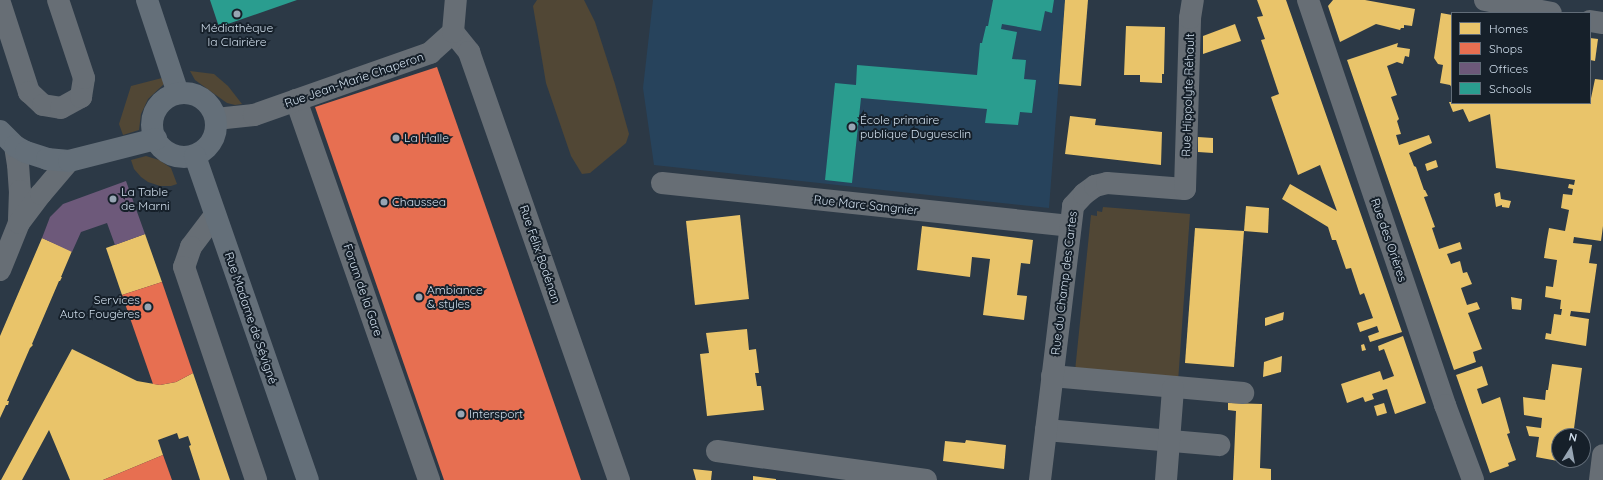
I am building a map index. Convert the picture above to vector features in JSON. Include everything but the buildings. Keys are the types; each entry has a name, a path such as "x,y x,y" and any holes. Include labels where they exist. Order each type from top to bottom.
{"main road":[{"path":"147,0 178,93"},
{"path":"178,93 188,93 202,98 213,110 216,119 217,127 212,142 202,152 195,156 187,157 172,155 160,146 152,130 152,120 155,111 169,96 178,93"},
{"path":"7,139 47,159 69,161 156,139"},
{"name":"Rue Madame de Sévigné","path":"195,156 214,215 308,480"}],"street":[{"path":"0,4 29,92 43,105 61,108 81,97 84,78 58,0"},
{"path":"453,32 456,0"},
{"name":"Rue Hippolyte Réhault","path":"1185,190 1190,18 1193,0"},
{"name":"Rue des Orières","path":"1308,0 1445,405 1473,480"},
{"path":"1485,0 1546,12"},
{"path":"1591,21 1603,23"},
{"name":"Rue Jean-Marie Chaperon","path":"216,119 254,115 430,53 453,32"},
{"name":"Rue Félix Bodénan","path":"453,32 469,52 619,480"},
{"name":"Forum de la Gare","path":"296,100 429,480"},
{"path":"7,139 20,184 20,223"},
{"path":"0,270 20,223 41,194 69,161"},
{"name":"Rue du Champ des Cartes","path":"1040,480 1073,206 1084,194 1095,186 1107,182 1185,190"},
{"name":"Rue Marc Sangnier","path":"662,183 1070,226"},
{"path":"214,215 191,247 184,267 256,480"},
{"path":"1052,376 1173,388 1243,393"},
{"path":"1166,480 1173,388"},
{"path":"1046,430 1219,445"},
{"path":"717,451 926,480"},
{"path":"1600,480 1603,456"}],"shaded area":[{"path":"537,0 584,0 595,22 615,84 629,134 626,143 590,173 582,174 571,156 546,83 533,6"},
{"name":"École primaire publique Duguesclin","path":"653,0 1065,0 1049,208 654,165 643,88"},
{"path":"190,71 214,74 228,86 242,104 235,105 227,103 195,80"},
{"path":"162,78 164,84 148,99 141,114 139,130 123,135 119,124 131,86"},
{"path":"146,156 159,160 171,168 177,184 171,186 160,186 148,182 141,177 134,169 131,160"},
{"path":"1103,207 1190,214 1178,382 1075,371 1091,215 1097,216 1097,211 1102,212"}],"place":[{"name":"Médiathèque la Clairière","path":"237,14"},
{"name":"École primaire publique Duguesclin","path":"852,127"},
{"name":"La Halle","path":"396,138"},
{"name":"La Table de Marni","path":"113,199"},
{"name":"Chaussea","path":"384,202"},
{"name":"Ambiance & styles","path":"419,297"},
{"name":"Services Auto Fougères","path":"148,307"},
{"name":"Intersport","path":"461,414"}]}
